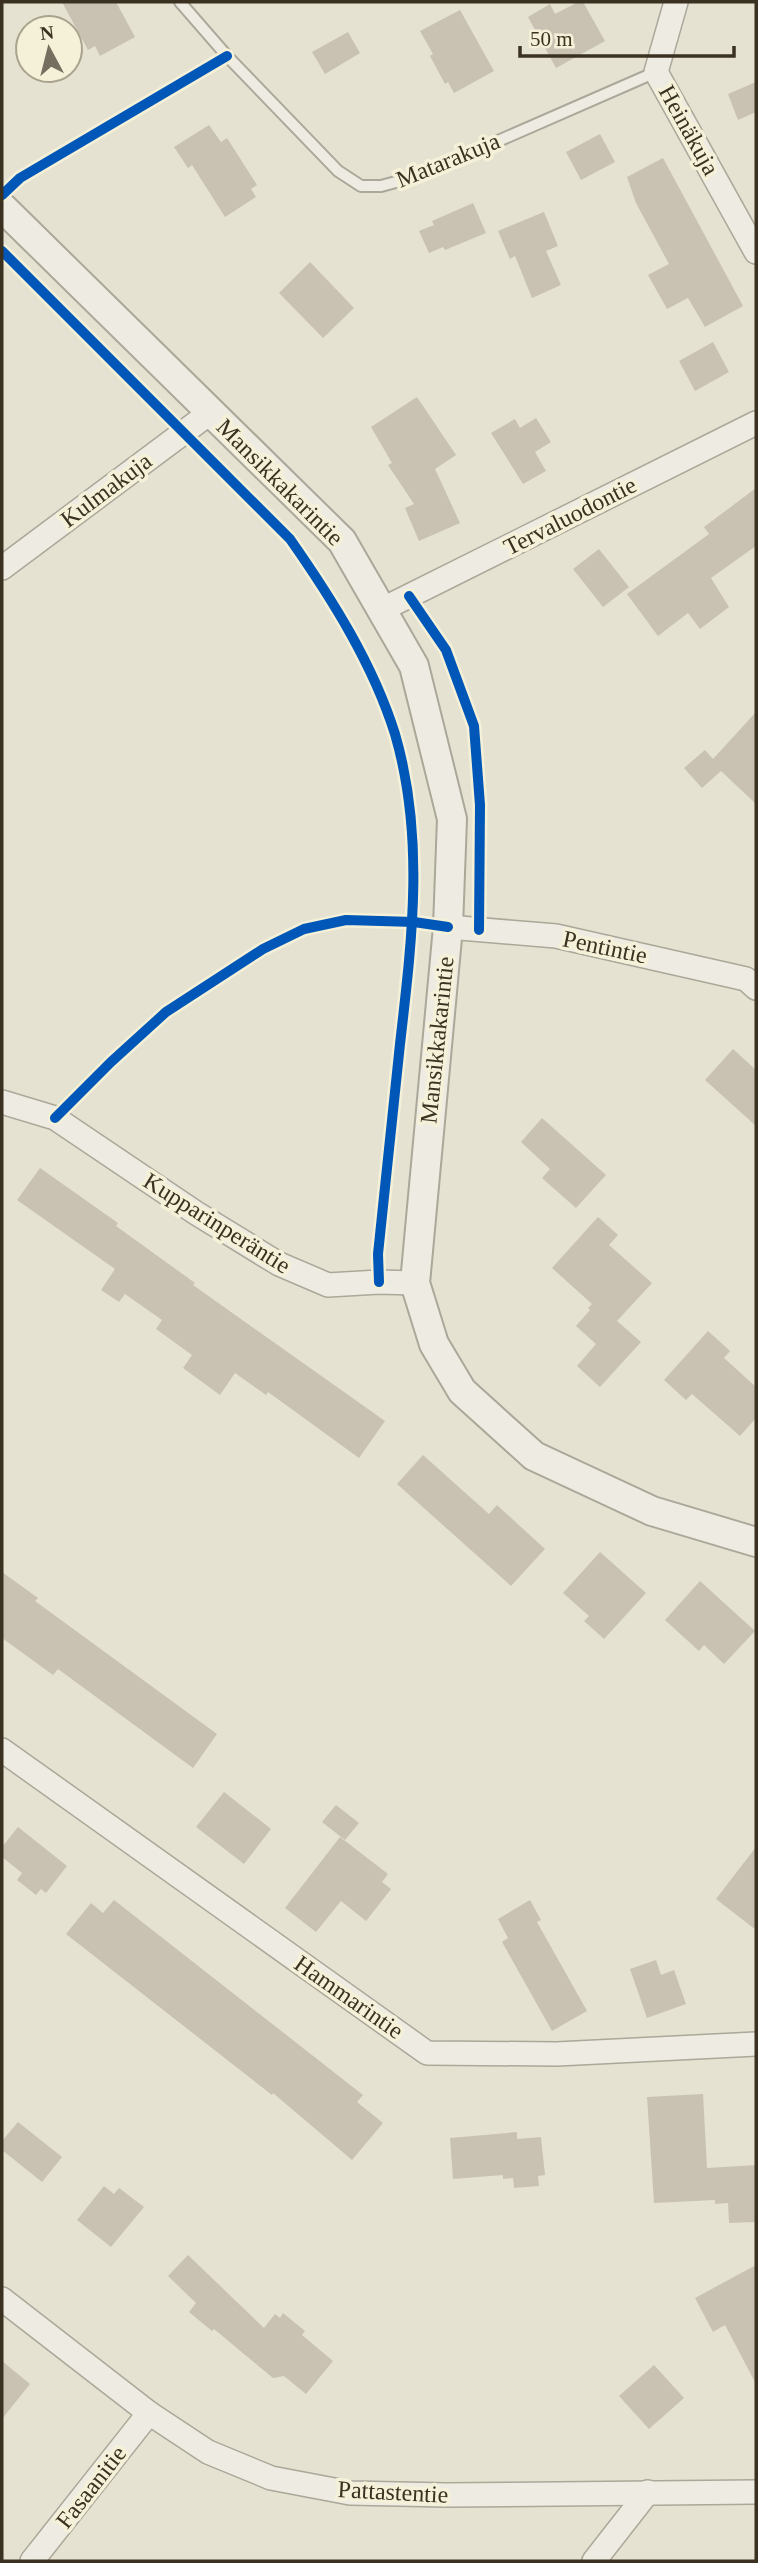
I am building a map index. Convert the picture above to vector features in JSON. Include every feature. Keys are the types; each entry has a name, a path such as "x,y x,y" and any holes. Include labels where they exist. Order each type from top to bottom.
{"street":[{"name":"Heinäkuja","path":"676,2 656,72 756,252"},
{"name":"Mansikkakarintie","path":"2,207 342,541 414,666 452,818 448,927 415,1283"},
{"name":"Kulmakuja","path":"2,568 211,412"},
{"name":"Tervaluodontie","path":"383,609 756,423"},
{"name":"Pentintie","path":"448,927 556,936 747,979 756,988"},
{"name":"Kupparinperäntie","path":"2,1102 55,1118 196,1213 279,1264 328,1285 415,1283"},
{"path":"415,1283 434,1344 462,1391 534,1456 652,1511 756,1542"},
{"name":"Hammarintie","path":"2,1751 428,2053 557,2054 756,2044"},
{"name":"Pattastentie","path":"2,2299 149,2413 208,2452 271,2477 350,2493 446,2495 756,2492"},
{"name":"Fasaanitie","path":"32,2561 149,2413"},
{"path":"594,2561 648,2492"}],"lane":[{"name":"Matarakuja","path":"180,2 227,56 338,171 361,186 381,186 418,176 656,72"}],"building":[{"path":"62,2 116,2 135,37 100,56 95,46 88,50 84,43 84,14 68,14"},
{"path":"583,2 605,41 556,68 528,17 550,4 555,14"},
{"path":"460,10 494,71 454,93 448,82 445,84 420,31"},
{"path":"348,32 360,53 325,74 312,52"},
{"path":"756,82 756,112 738,120 728,94"},
{"path":"209,125 221,142 227,138 257,185 251,189 256,197 225,217 192,165 188,168 174,147"},
{"path":"600,134 615,162 581,180 566,152"},
{"path":"663,158 743,306 705,327 688,298 667,309 648,275 669,264 636,203 627,177"},
{"path":"473,203 486,233 445,250 443,247 429,253 419,231 434,225 432,221"},
{"path":"544,212 558,246 546,251 561,285 532,298 515,256 510,259 498,231"},
{"path":"310,262 354,308 323,338 279,293"},
{"path":"713,342 729,372 695,391 679,361"},
{"path":"417,397 456,455 435,469 460,523 419,541 405,508 414,504 388,465 392,463 371,427"},
{"path":"536,418 551,442 535,452 546,471 523,484 491,433 515,419 520,428"},
{"path":"756,488 756,546 711,578 729,607 700,629 688,613 658,636 627,594 709,534 704,527"},
{"path":"599,549 629,587 603,607 573,569"},
{"path":"756,712 756,804 721,771 702,788 684,768 705,750 713,759"},
{"path":"733,1049 756,1070 756,1126 705,1080"},
{"path":"542,1118 606,1175 576,1208 542,1178 550,1169 521,1142"},
{"path":"40,1168 118,1223 116,1226 195,1283 193,1285 385,1421 359,1458 268,1392 266,1395 235,1373 220,1395 183,1368 192,1355 156,1329 162,1320 125,1294 119,1302 101,1290 115,1269 17,1200"},
{"path":"598,1217 618,1235 609,1245 652,1283 617,1321 641,1342 600,1387 577,1366 596,1344 576,1326 592,1304 552,1268"},
{"path":"708,1331 730,1351 724,1358 756,1387 756,1418 740,1436 692,1394 686,1400 664,1380"},
{"path":"423,1455 489,1514 497,1505 545,1549 511,1586 397,1484"},
{"path":"600,1552 646,1593 604,1639 584,1621 589,1616 563,1593"},
{"path":"2,1572 38,1598 35,1601 217,1734 193,1768 58,1669 53,1675 2,1638"},
{"path":"700,1581 755,1631 724,1664 704,1645 699,1651 665,1620"},
{"path":"224,1792 271,1829 244,1864 196,1827"},
{"path":"336,1805 359,1823 345,1840 322,1822"},
{"path":"18,1827 67,1866 46,1893 41,1889 36,1895 17,1880 22,1873 2,1857 2,1847"},
{"path":"340,1837 388,1874 382,1882 391,1889 366,1921 341,1901 316,1932 285,1908"},
{"path":"756,1847 756,1930 716,1899"},
{"path":"114,1900 363,2095 357,2102 383,2123 352,2160 273,2093 272,2095 66,1934 91,1903 103,1913"},
{"path":"530,1900 541,1920 537,1922 587,2011 552,2031 502,1942 508,1938 498,1919"},
{"path":"656,1960 661,1975 674,1970 686,2004 647,2018 630,1969"},
{"path":"703,2094 707,2168 756,2165 756,2222 729,2223 728,2203 715,2204 715,2200 654,2203 647,2097"},
{"path":"18,2122 62,2157 42,2182 2,2150 2,2141"},
{"path":"517,2132 517,2139 541,2137 545,2175 538,2176 539,2186 514,2188 513,2178 503,2179 503,2175 453,2179 450,2138"},
{"path":"104,2186 114,2194 119,2188 144,2207 111,2247 77,2220"},
{"path":"188,2255 264,2328 275,2314 280,2318 283,2313 305,2331 302,2335 333,2361 306,2394 284,2376 273,2378 189,2312 196,2303 168,2276"},
{"path":"756,2265 756,2384 725,2325 713,2332 695,2298"},
{"path":"2,2361 30,2384 2,2419"},
{"path":"654,2365 684,2398 649,2429 619,2396"}],"cycle path":[{"path":"2,195 20,178 227,56"},
{"path":"2,251 290,539 350,633 386,708 395,734 410,811 413,889 412,927 378,1254 379,1282"},
{"path":"409,596 446,650 474,726 480,805 479,930"},
{"path":"55,1118 166,1012 263,949 304,929 346,920 414,922 448,927"}]}
